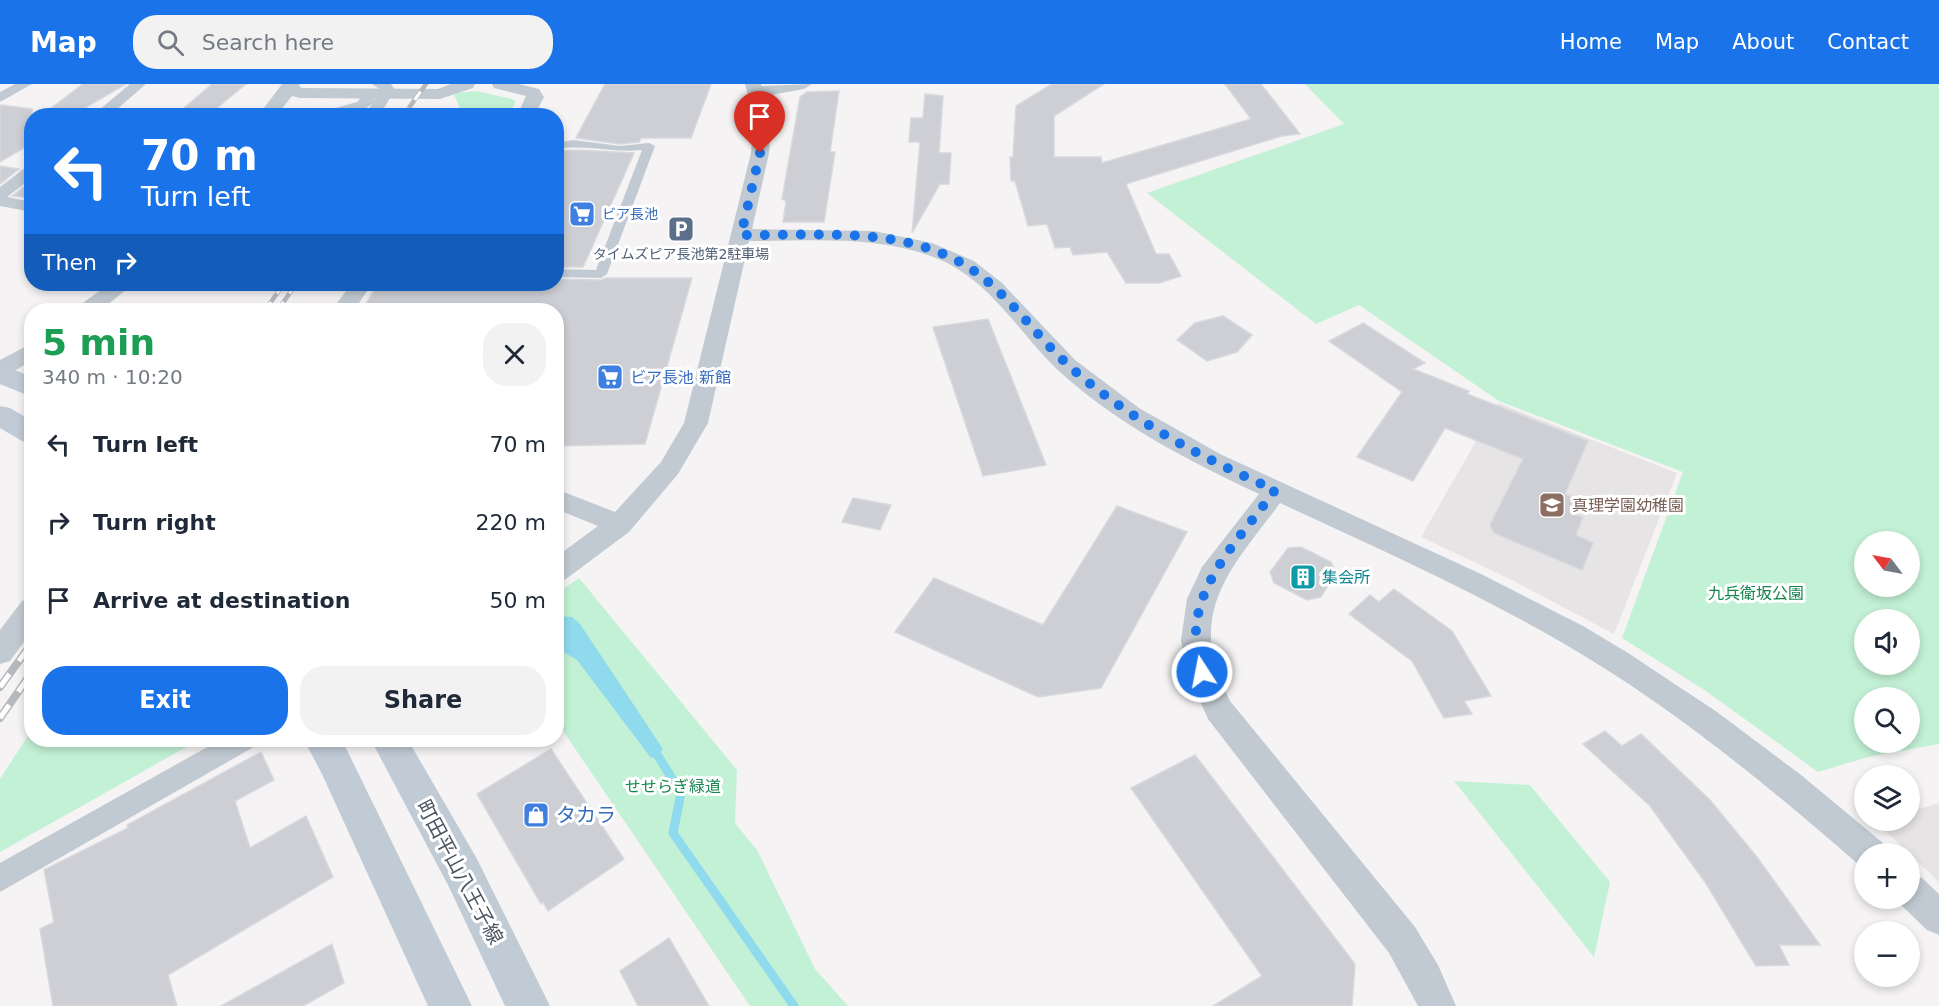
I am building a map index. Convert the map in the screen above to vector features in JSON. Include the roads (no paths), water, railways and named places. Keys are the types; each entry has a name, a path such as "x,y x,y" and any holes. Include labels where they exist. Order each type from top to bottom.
{"main road":[{"path":"0,371 24,384"},
{"path":"0,415 24,429"},
{"path":"326,747 397,889 450,1006"},
{"name":"町田平山八王子線","path":"393,747 463,873 528,1006"}],"street":[{"path":"0,98 25,84"},
{"path":"109,108 139,84"},
{"path":"272,108 290,86 308,84"},
{"path":"290,86 300,93 388,87 444,102 453,87 467,84"},
{"path":"500,84 533,93 534,97 529,108"},
{"path":"564,565 620,525 670,469 696,423 764,129 755,88 804,84"},
{"path":"376,108 388,87"},
{"path":"351,108 367,101 368,97 362,89"},
{"path":"564,145 579,142 620,149 649,146 601,274 564,273"},
{"path":"0,195 24,176"},
{"path":"0,201 24,206"},
{"path":"741,235 875,237 917,246 954,259 993,285 1058,356 1116,404 1184,445 1500,596 1592,646 1712,725 1766,766 1858,843"},
{"path":"97,303 113,291"},
{"path":"0,371 24,355"},
{"path":"1275,490 1205,587 1196,633 1202,672 1212,697 1225,718 1402,940 1425,978 1437,1006"},
{"path":"564,501 620,525"},
{"path":"0,652 24,620"},
{"path":"0,878 231,747"},
{"path":"1920,900 1939,918"}],"water":[{"path":"564,616 572,617 580,624 663,749 658,756 651,758 577,660 564,652"}],"waterway":[{"path":"658,756 681,793 673,833 794,1006"}],"railway":[{"path":"409,108 426,84"},
{"path":"270,303 279,291"},
{"path":"283,303 291,291"},
{"path":"0,687 24,654"},
{"path":"0,718 24,684"}],"place":[{"name":"ビア長池","path":"582,214"},
{"name":"タイムズピア長池第2駐車場","path":"681,229"},
{"name":"ビア長池 新館","path":"610,377"},
{"name":"真理学園幼稚園","path":"1552,505"},
{"name":"集会所","path":"1303,577"},
{"name":"タカラ","path":"536,815"}],"park label":[{"name":"九兵衛坂公園","path":"1756,593"},
{"name":"せせらぎ緑道","path":"673,786"}]}
